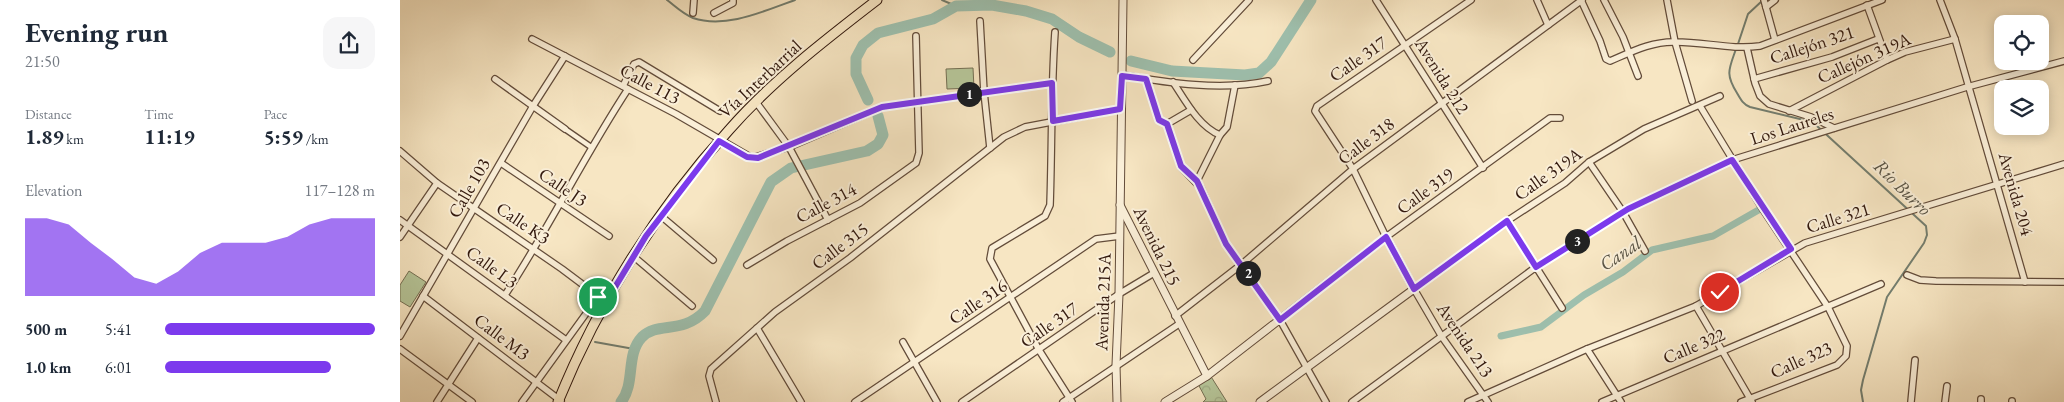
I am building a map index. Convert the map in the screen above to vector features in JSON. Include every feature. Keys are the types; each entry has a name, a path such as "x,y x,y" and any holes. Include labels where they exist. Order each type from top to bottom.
{"main road":[{"name":"Vía Interbarrial","path":"560,401 602,299 661,216 719,141 756,102 807,56 877,0"}],"street":[{"path":"694,0 694,13"},
{"path":"714,12 733,3 733,0"},
{"name":"Avenida 215","path":"1123,0 1119,202 1179,324 1207,376"},
{"path":"1193,60 1249,0"},
{"name":"Avenida 212","path":"1376,0 1483,168"},
{"name":"Calle 317","path":"1315,111 1317,106 1471,0"},
{"path":"1537,0 1548,25"},
{"path":"1582,0 1608,61 1652,44 1674,42 1745,48 1775,40 1882,0"},
{"name":"Calle 318","path":"1175,316 1242,264 1353,168 1582,0"},
{"path":"1604,0 1630,53 1638,76"},
{"path":"1668,0 1674,42 1692,101"},
{"path":"1775,0 1765,3 1775,40"},
{"name":"Avenida 204","path":"1940,0 1955,39 1967,87 1998,185 2025,282"},
{"path":"1867,5 1888,60"},
{"path":"980,21 984,92 990,148"},
{"path":"1055,32 1052,83 1053,121 1050,205 1045,216 992,248 990,259 1070,400"},
{"path":"916,36 917,101"},
{"name":"Callejón 321","path":"1754,79 1832,57 1878,38"},
{"name":"Calle 113","path":"532,39 676,114 719,141 752,158 790,147 882,107 1052,83"},
{"name":"Callejón 319A","path":"1789,111 1905,52 1955,39"},
{"path":"1745,48 1760,96 1769,104 1811,117 1831,129"},
{"name":"Calle 103","path":"400,336 533,106 565,56"},
{"name":"Los Laureles","path":"1352,402 1536,267 1623,212 1732,160 1967,87 2064,61"},
{"path":"505,295 562,202 591,147 626,88 634,64 639,62 720,111"},
{"path":"1122,76 1172,82 1236,85 1249,85 1268,81"},
{"path":"495,79 591,147"},
{"path":"1146,79 1159,120 1167,124 1181,166 1197,181 1226,244 1280,320 1326,402"},
{"path":"1172,82 1191,110 1214,133 1220,135"},
{"path":"1197,181 1220,135 1227,128 1236,85"},
{"name":"Calle 319A","path":"1260,402 1507,221 1565,183 1589,162 1644,129 1720,96"},
{"name":"Calle 314","path":"747,265 786,241 860,203 916,163 918,153 917,101"},
{"path":"756,102 790,147 828,220"},
{"path":"1700,106 1732,160 1828,307"},
{"name":"Calle 315","path":"716,402 709,376 711,370 757,328 990,148 1019,129 1120,109"},
{"path":"1167,124 1191,110"},
{"name":"Avenida 213","path":"1315,111 1353,168 1386,237 1442,337 1488,402"},
{"name":"Calle 319","path":"1165,402 1207,376 1386,237 1550,118 1560,118"},
{"name":"Calle K3","path":"400,151 437,183 534,249 602,299"},
{"path":"1589,162 1623,212 1645,251"},
{"name":"Calle J3","path":"500,163 562,202 609,236"},
{"name":"Calle 321","path":"1468,402 1587,349 1696,306 1791,249 1822,237 1897,216 2064,164"},
{"path":"400,237 437,183"},
{"name":"Avenida 215A","path":"1117,402 1119,202"},
{"path":"661,216 713,260"},
{"name":"Calle L3","path":"400,220 566,340"},
{"path":"1507,221 1562,308"},
{"name":"Calle 316","path":"855,402 1011,299 1096,239 1120,236"},
{"path":"632,256 692,306"},
{"name":"Calle 317","path":"962,402 1119,294 1154,273"},
{"path":"1907,275 1920,280 1936,281 2064,282"},
{"name":"Calle 322","path":"1602,402 1881,284"},
{"name":"Calle M3","path":"423,296 560,401"},
{"path":"522,402 566,340 602,299"},
{"path":"1696,306 1751,400"},
{"name":"Calle 323","path":"1741,402 1751,400 1837,365 1846,356 1846,340 1828,307"},
{"path":"1063,402 1070,400 1116,364 1179,324"},
{"path":"757,328 801,402"},
{"path":"437,402 478,338"},
{"path":"903,342 937,402"},
{"path":"400,349 472,402"},
{"path":"1587,349 1621,402"},
{"path":"1911,402 1915,360"},
{"path":"1945,402 1947,386"}],"green space":[{"path":"973,68 974,88 947,89 946,69"},
{"path":"409,271 426,282 410,307 400,301 400,285"},
{"path":"1210,375 1227,402 1203,402 1206,399 1198,384"}],"waterway":[{"path":"667,0 693,18 706,21 732,20 745,17 795,0"},
{"path":"942,0 956,6"},
{"path":"1131,61 1172,71 1245,75 1259,73 1271,62 1311,0"},
{"path":"1738,44 1748,14 1763,0"},
{"path":"868,100 856,74 856,58 863,45 878,33 933,19 956,6 992,5 1026,11 1052,19 1079,37 1110,52"},
{"name":"Rio Burro","path":"1736,49 1729,71 1733,86 1744,103 1750,107 1804,120 1817,126 1926,226 1927,235 1924,243 1887,297 1863,380 1861,390 1863,402"},
{"path":"621,402 626,394 637,344 648,332 688,323 705,311 771,182 791,168 867,151 878,144 883,135 878,116"},
{"name":"Canal","path":"1501,336 1541,327 1584,295 1623,272 1652,250 1713,236 1762,208"},
{"path":"595,342 634,349"}],"route":[{"path":"598,297 606,302 632,256 646,236 719,141 747,157 758,158 790,147 882,107 1052,83 1053,121 1120,109 1122,76 1146,79 1159,120 1167,124 1181,166 1185,172 1197,181 1226,244 1280,320 1386,237 1414,289 1507,221 1536,267 1628,209 1732,160 1762,208 1791,249 1720,292"}]}
